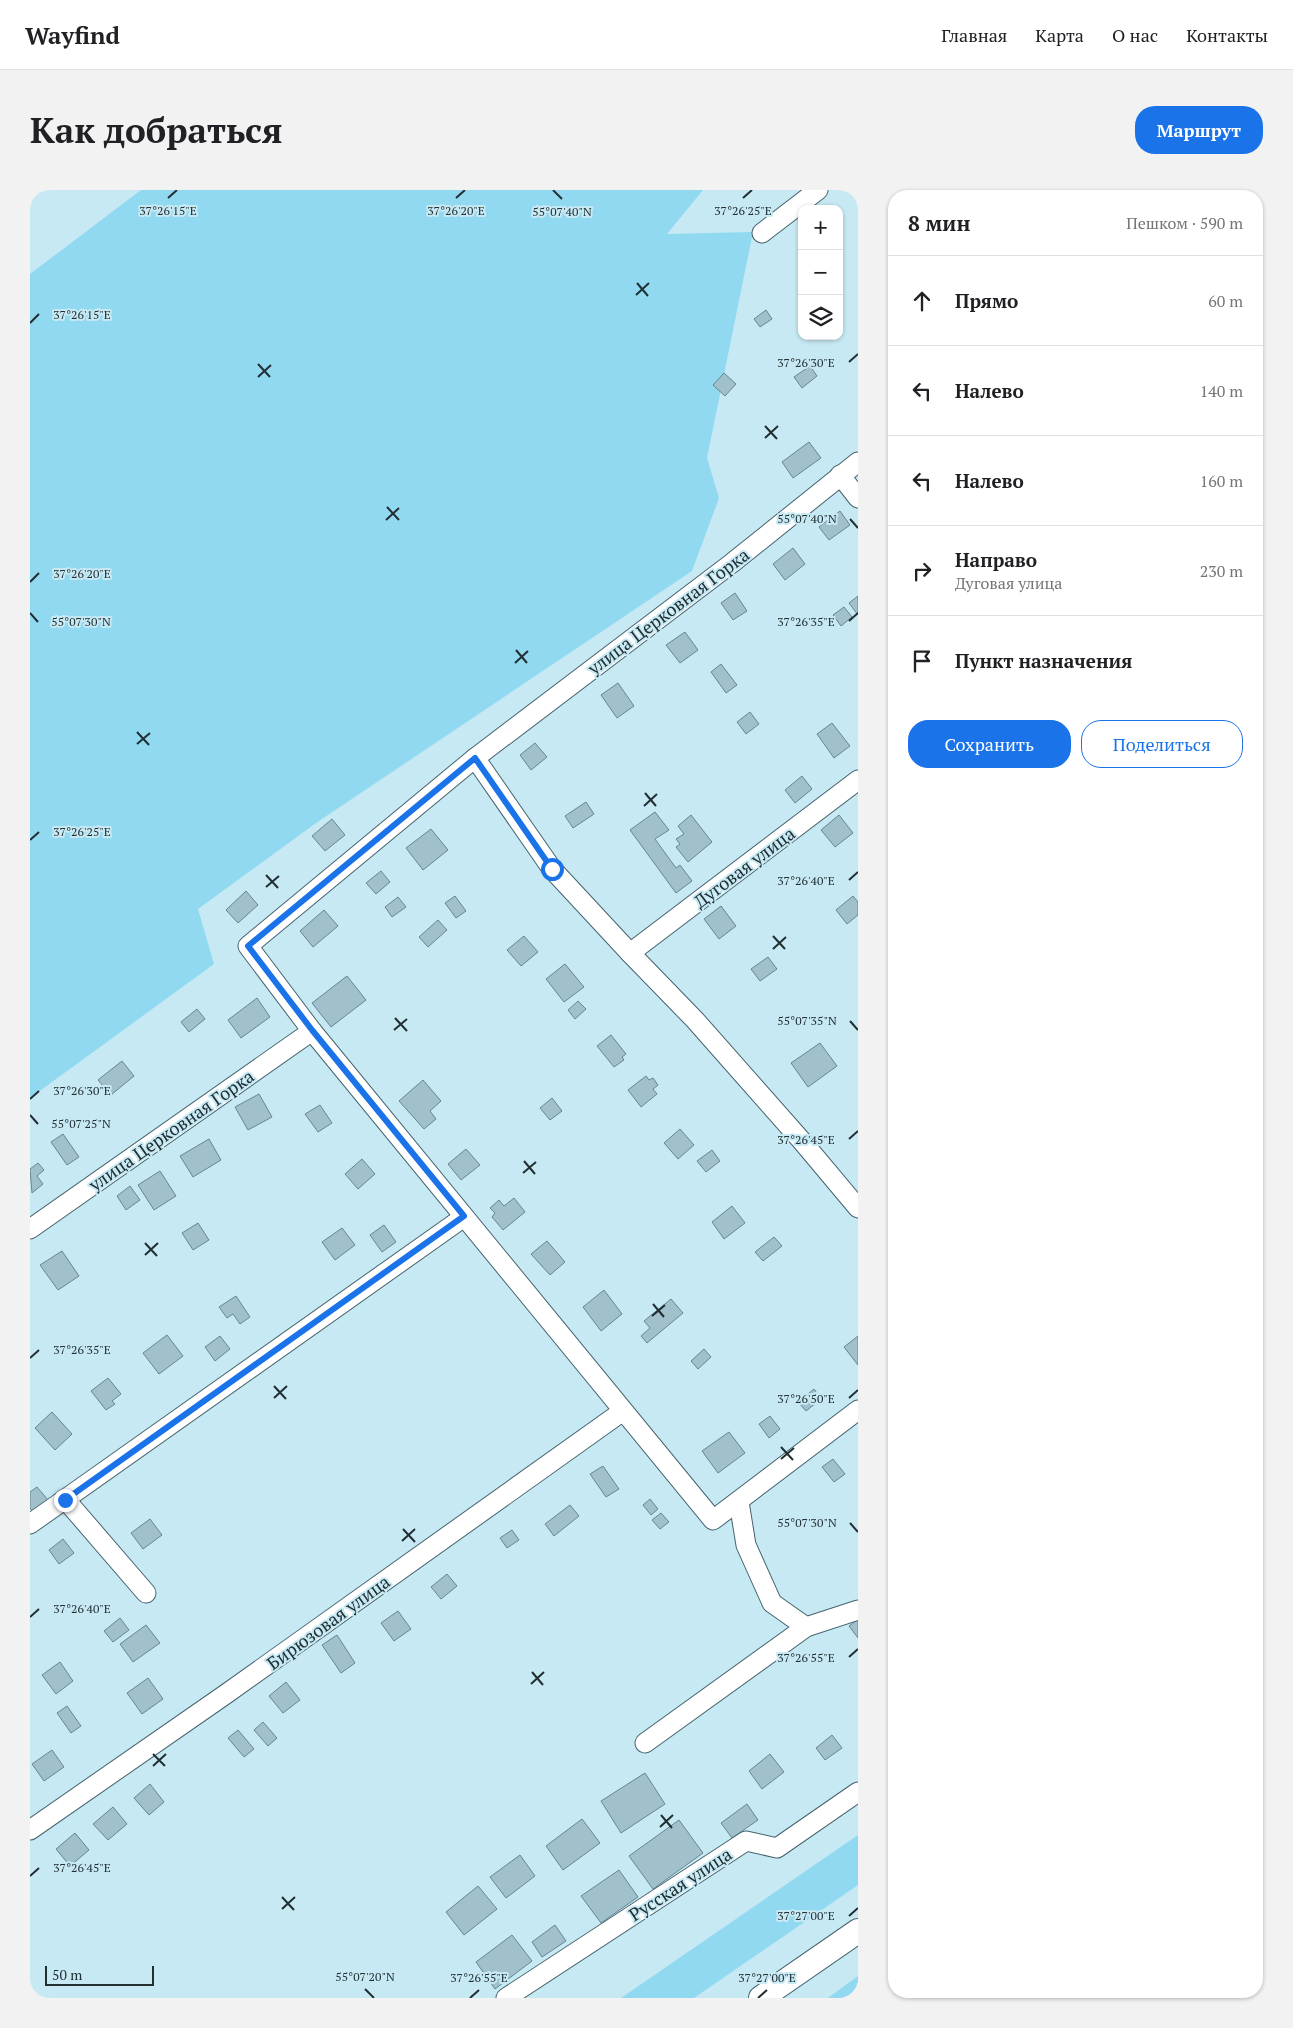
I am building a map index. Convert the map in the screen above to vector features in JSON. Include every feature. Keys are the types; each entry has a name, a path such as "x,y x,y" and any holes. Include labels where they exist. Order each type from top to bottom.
{"main road":[{"path":"761,1998 858,1931"}],"street":[{"path":"762,233 818,190"},
{"name":"улица Церковная Горка","path":"30,1229 312,1030 248,946 475,758 732,563 858,462"},
{"path":"840,475 858,498"},
{"path":"475,758 552,869 630,953 696,1020 858,1208"},
{"name":"Дуговая улица","path":"630,953 858,780"},
{"path":"312,1030 714,1520 858,1410"},
{"path":"30,1524 464,1216"},
{"name":"Бирюзовая улица","path":"30,1830 226,1694 623,1410"},
{"path":"65,1500 146,1593"},
{"path":"739,1502 746,1546 772,1603 806,1627"},
{"path":"645,1744 806,1627 858,1610"},
{"name":"Русская улица","path":"506,1998 746,1842 777,1848 858,1792"}],"shaded area":[{"path":"141,190 703,190 667,234 753,232 707,458 719,498 692,571 316,823 198,909 214,964 30,1098 30,274"},
{"path":"858,1835 858,1885 694,1998 621,1998"},
{"path":"858,1976 858,1998 828,1998"}],"building":[{"path":"766,310 772,319 760,327 754,319"},
{"path":"810,366 817,376 802,388 794,377"},
{"path":"724,373 736,384 725,396 713,385"},
{"path":"809,442 821,458 793,478 782,462"},
{"path":"840,511 850,525 829,540 819,527"},
{"path":"793,548 805,564 785,580 773,564"},
{"path":"735,593 747,611 733,620 721,603"},
{"path":"858,596 858,615 849,603"},
{"path":"844,607 852,617 841,626 833,615"},
{"path":"685,632 698,650 680,663 666,645"},
{"path":"721,664 737,685 726,693 711,672"},
{"path":"618,683 634,706 617,718 601,695"},
{"path":"750,712 759,724 746,734 737,722"},
{"path":"832,723 850,746 834,758 817,734"},
{"path":"535,743 547,757 531,770 520,755"},
{"path":"802,776 812,789 795,803 785,790"},
{"path":"586,802 594,814 573,828 565,816"},
{"path":"655,812 669,830 655,839 676,868 680,865 692,881 676,893 630,830"},
{"path":"691,815 712,842 688,862 676,847 680,844 676,839 684,834 678,826"},
{"path":"839,815 853,833 835,847 821,830"},
{"path":"332,819 345,835 325,851 312,836"},
{"path":"431,829 448,850 423,870 406,848"},
{"path":"381,871 390,882 376,894 366,883"},
{"path":"246,891 258,905 238,923 226,910"},
{"path":"455,896 466,911 456,918 445,903"},
{"path":"853,896 858,902 858,915 847,924 836,910"},
{"path":"398,897 406,907 392,917 385,907"},
{"path":"721,906 736,926 719,939 704,919"},
{"path":"324,910 338,926 313,947 300,931"},
{"path":"438,920 447,930 428,947 419,937"},
{"path":"524,936 538,952 521,966 507,950"},
{"path":"768,957 777,969 760,981 751,969"},
{"path":"565,964 584,987 564,1002 546,979"},
{"path":"347,976 366,1000 331,1027 312,1003"},
{"path":"257,998 270,1017 241,1038 228,1020"},
{"path":"578,1001 586,1009 575,1019 568,1010"},
{"path":"197,1009 205,1019 189,1032 181,1022"},
{"path":"611,1035 626,1054 622,1057 624,1060 614,1067 597,1046"},
{"path":"820,1043 837,1066 808,1087 791,1063"},
{"path":"122,1061 134,1076 111,1095 98,1080"},
{"path":"646,1076 649,1080 653,1078 658,1085 653,1089 657,1094 641,1107 628,1090"},
{"path":"423,1080 441,1101 430,1111 436,1119 424,1129 399,1101"},
{"path":"259,1094 272,1117 248,1130 235,1107"},
{"path":"552,1098 562,1111 550,1120 540,1108"},
{"path":"320,1105 332,1123 318,1132 305,1114"},
{"path":"680,1129 694,1145 678,1159 664,1143"},
{"path":"63,1134 79,1157 67,1165 51,1142"},
{"path":"209,1139 221,1160 193,1177 180,1156"},
{"path":"466,1149 480,1165 461,1180 448,1164"},
{"path":"712,1150 720,1161 706,1172 697,1161"},
{"path":"362,1159 375,1174 358,1189 345,1174"},
{"path":"38,1163 44,1170 37,1176 43,1184 32,1193 30,1169"},
{"path":"160,1171 176,1196 154,1210 138,1185"},
{"path":"130,1186 140,1200 126,1210 117,1196"},
{"path":"514,1198 525,1212 503,1230 492,1217 495,1213 490,1208 499,1200 504,1206"},
{"path":"732,1206 745,1223 724,1239 712,1222"},
{"path":"198,1223 209,1240 193,1250 182,1233"},
{"path":"384,1225 396,1242 382,1252 370,1235"},
{"path":"342,1228 355,1245 335,1260 322,1242"},
{"path":"774,1237 782,1246 763,1261 755,1252"},
{"path":"547,1241 565,1262 550,1275 531,1254"},
{"path":"62,1251 79,1276 58,1290 40,1265"},
{"path":"604,1290 622,1314 601,1331 583,1307"},
{"path":"236,1296 250,1317 240,1324 233,1314 227,1318 219,1307"},
{"path":"671,1299 683,1313 647,1343 641,1336 650,1328 644,1321"},
{"path":"167,1335 183,1356 159,1374 143,1353"},
{"path":"220,1336 230,1349 215,1361 205,1347"},
{"path":"858,1336 858,1365 844,1347"},
{"path":"704,1349 711,1357 698,1369 691,1361"},
{"path":"108,1378 121,1394 112,1401 115,1404 106,1410 91,1391"},
{"path":"814,1389 821,1399 806,1411 798,1402"},
{"path":"52,1412 72,1434 55,1450 35,1428"},
{"path":"770,1416 780,1429 769,1438 759,1424"},
{"path":"729,1432 745,1453 718,1473 702,1451"},
{"path":"833,1459 845,1474 834,1482 822,1467"},
{"path":"603,1466 619,1489 606,1497 590,1474"},
{"path":"37,1487 48,1500 33,1512 30,1508 30,1492"},
{"path":"650,1499 658,1509 651,1515 643,1505"},
{"path":"570,1505 579,1516 554,1536 545,1524"},
{"path":"661,1513 669,1522 660,1529 652,1520"},
{"path":"150,1519 162,1535 143,1549 131,1533"},
{"path":"512,1530 519,1540 507,1548 500,1538"},
{"path":"63,1539 74,1553 59,1564 49,1550"},
{"path":"447,1574 457,1586 441,1599 431,1587"},
{"path":"398,1611 411,1629 394,1641 381,1623"},
{"path":"120,1618 129,1630 113,1642 104,1631"},
{"path":"858,1619 858,1638 849,1626"},
{"path":"146,1625 160,1643 133,1662 120,1644"},
{"path":"337,1635 355,1663 341,1673 322,1645"},
{"path":"60,1662 73,1681 56,1694 42,1675"},
{"path":"148,1678 163,1699 142,1714 127,1693"},
{"path":"286,1682 300,1700 283,1713 269,1696"},
{"path":"67,1706 81,1726 71,1733 57,1713"},
{"path":"263,1722 277,1738 268,1746 254,1730"},
{"path":"238,1730 254,1749 244,1757 228,1738"},
{"path":"832,1735 842,1748 825,1760 816,1748"},
{"path":"52,1750 64,1767 44,1781 32,1764"},
{"path":"770,1754 784,1772 762,1789 749,1771"},
{"path":"645,1773 665,1804 621,1833 601,1801"},
{"path":"150,1784 164,1802 149,1815 134,1798"},
{"path":"747,1804 758,1820 732,1838 721,1823"},
{"path":"113,1807 127,1824 108,1840 93,1824"},
{"path":"582,1819 600,1843 563,1870 546,1846"},
{"path":"679,1820 703,1853 653,1889 629,1856"},
{"path":"75,1833 89,1850 70,1866 56,1849"},
{"path":"520,1855 535,1876 506,1898 490,1877"},
{"path":"619,1870 638,1897 601,1923 581,1896"},
{"path":"478,1886 497,1909 464,1935 446,1912"},
{"path":"555,1925 566,1941 542,1957 532,1942"},
{"path":"512,1935 532,1961 495,1989 476,1962"}],"route":[{"path":"65,1500 464,1216 312,1030 248,946 475,758 552,869"}]}
